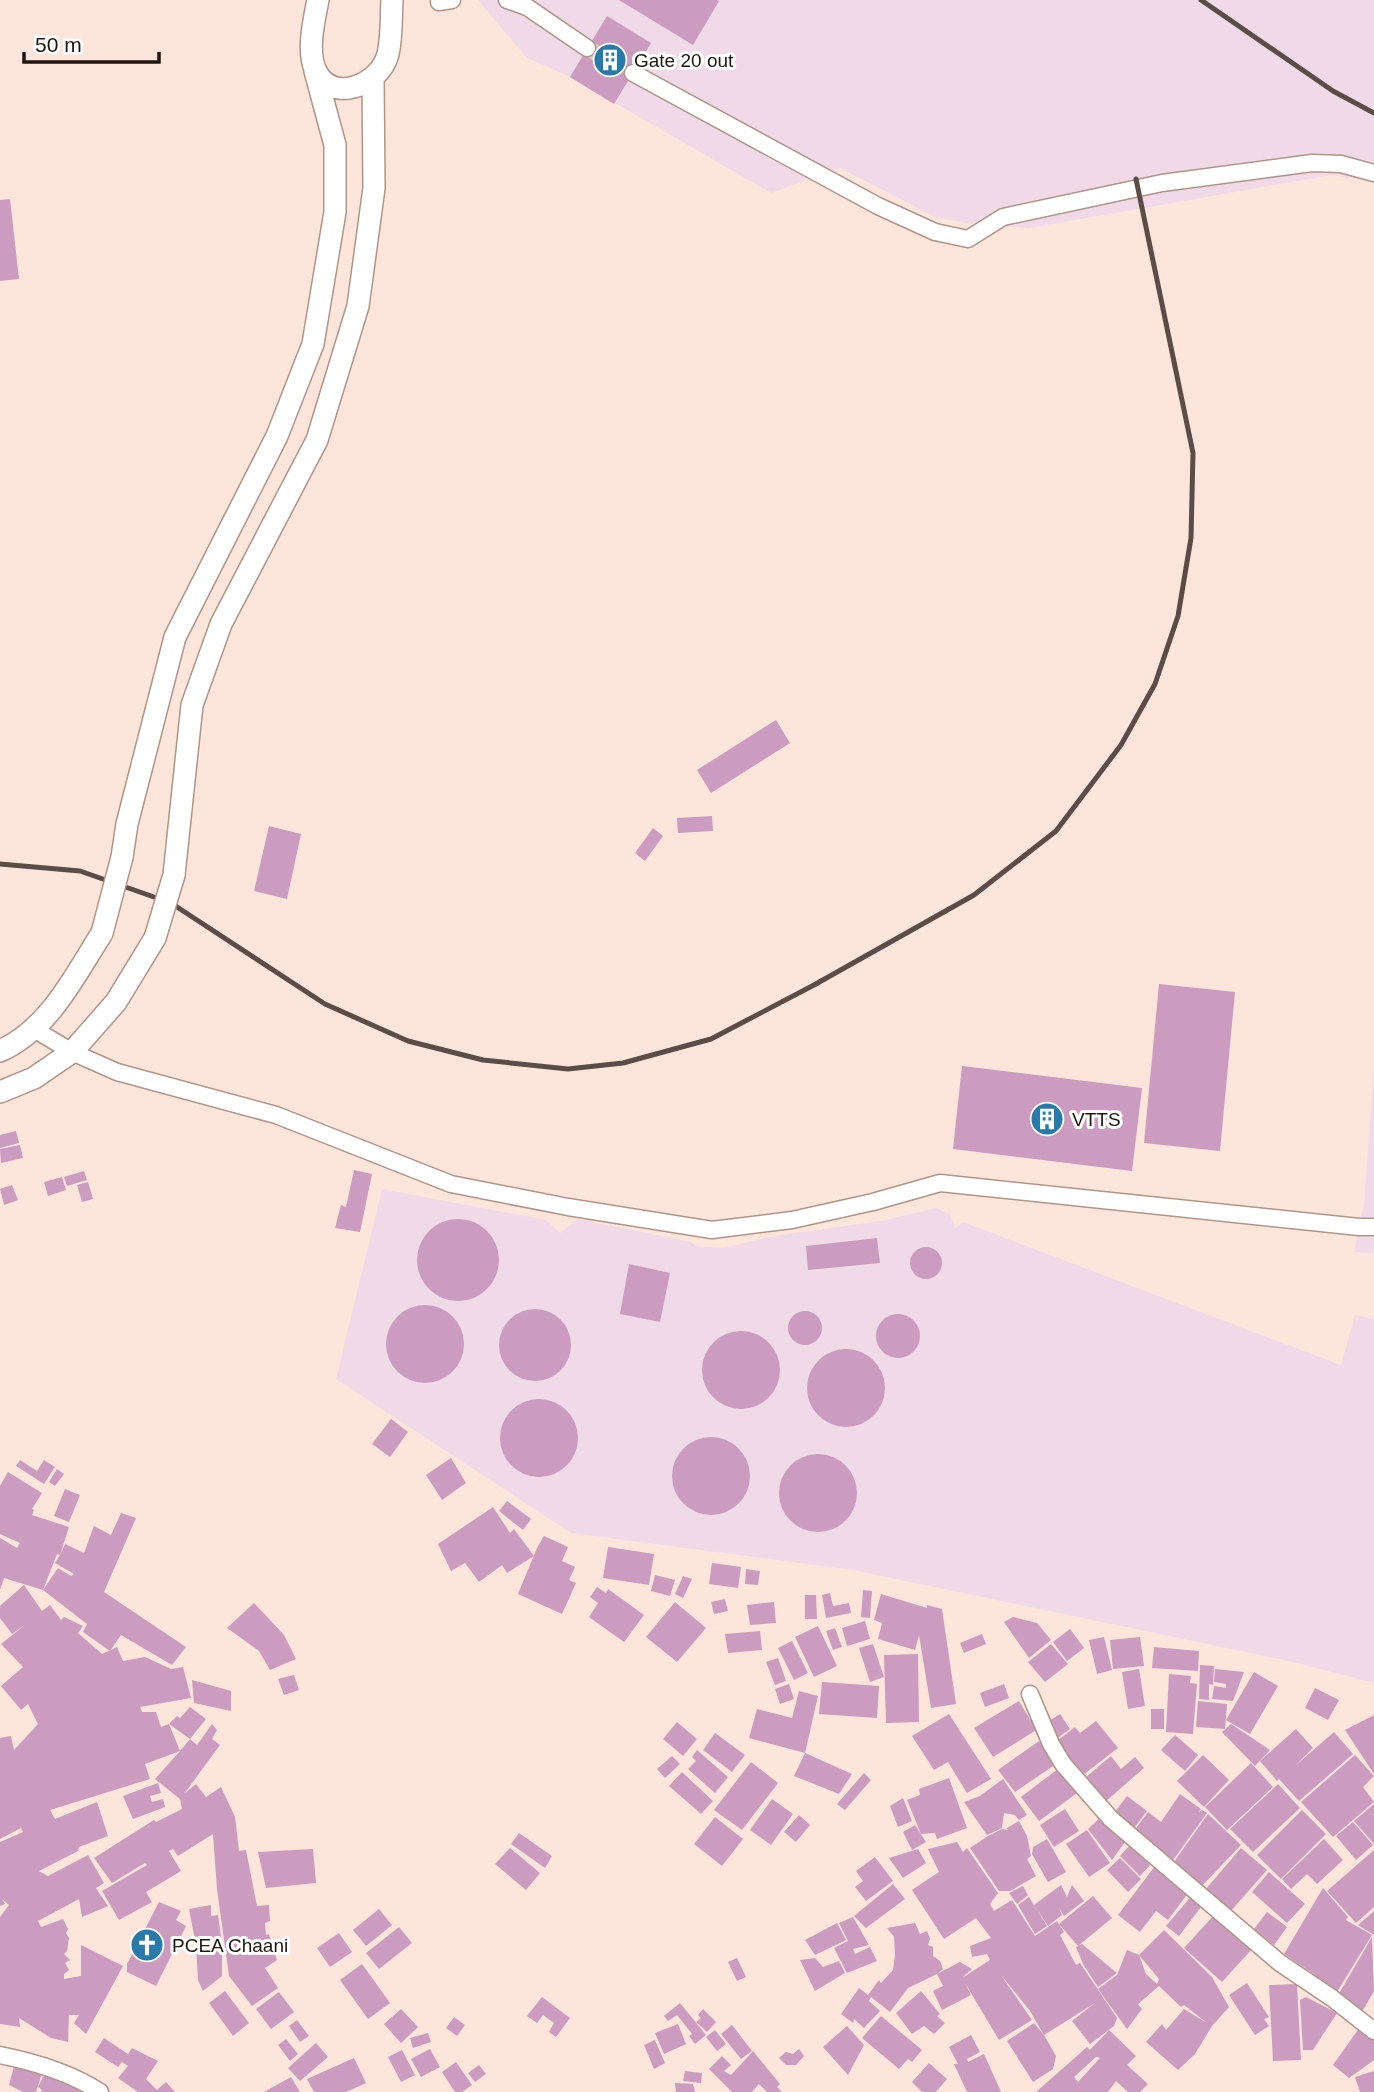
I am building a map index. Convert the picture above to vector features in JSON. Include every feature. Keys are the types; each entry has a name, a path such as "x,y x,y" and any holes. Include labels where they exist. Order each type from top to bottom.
{"main road":[{"path":"0,1051 17,1044 58,1003 102,933 175,637 277,436 313,344 335,212 335,145 312,51 314,16 318,0"},
{"path":"315,71 323,80 344,88 364,85 373,78 388,55 392,0"},
{"path":"0,1092 34,1078 72,1052 116,1002 155,938 174,875 192,705 221,624 317,440 358,306 374,188 373,78"}],"street":[{"path":"507,0 527,7 587,48"},
{"path":"633,73 878,206 935,232 968,239 1003,217 1162,184 1312,163 1341,164 1374,173"},
{"path":"34,1029 72,1052 117,1072 276,1115 451,1184 568,1207 712,1230 792,1220 873,1202 940,1183 1374,1227"},
{"path":"1030,1694 1063,1765 1111,1819 1265,1950 1374,2031"},
{"path":"0,2055 74,2077 100,2092"}],"shaded area":[{"path":"478,0 1374,0 1374,182 1332,175 1029,228 937,218 840,168 771,193 570,77 527,58"},
{"path":"1374,1068 1374,1253 1354,1252 1364,1203"},
{"path":"382,1189 546,1220 560,1233 578,1219 691,1242 696,1246 724,1248 773,1236 881,1221 936,1208 950,1214 955,1228 963,1222 1341,1365 1355,1315 1374,1319 1374,1683 1293,1662 853,1570 571,1533 336,1379"}],"building":[{"path":"619,0 717,0 719,1 693,45"},
{"name":"Gate 20 out","path":"607,16 651,43 614,104 570,77"},
{"path":"10,199 19,279 0,281 0,200"},
{"path":"776,720 790,743 711,793 697,770"},
{"path":"712,816 713,831 678,833 677,818"},
{"path":"269,826 301,834 287,899 254,891"},
{"path":"653,828 663,836 645,861 635,853"},
{"path":"1159,984 1235,992 1220,1151 1144,1143"},
{"name":"VTTS","path":"962,1066 1142,1088 1132,1171 953,1149"},
{"path":"16,1131 19,1143 0,1148 0,1135"},
{"path":"20,1145 23,1158 1,1163 0,1149"},
{"path":"354,1170 372,1174 360,1232 335,1228 341,1205 346,1207"},
{"path":"84,1171 87,1180 67,1186 64,1177"},
{"path":"62,1177 66,1190 48,1196 44,1182"},
{"path":"88,1182 93,1199 82,1202 77,1185"},
{"path":"12,1185 18,1200 4,1205 0,1189"},
{"path":"458,1219 474,1222 487,1231 496,1244 499,1260 496,1276 487,1289 474,1298 458,1301 442,1298 429,1289 420,1276 417,1260 420,1244 429,1231 442,1222"},
{"path":"877,1238 880,1263 808,1270 806,1246"},
{"path":"926,1247 937,1252 942,1263 937,1274 926,1279 915,1274 910,1263 915,1252"},
{"path":"629,1264 670,1273 660,1322 620,1314"},
{"path":"425,1305 440,1308 453,1316 461,1329 464,1344 461,1359 453,1372 440,1380 425,1383 410,1380 397,1372 389,1359 386,1344 389,1329 397,1316 410,1308"},
{"path":"542,1309 561,1319 569,1331 569,1359 561,1371 549,1379 528,1381 509,1371 501,1359 499,1338 509,1319 521,1311"},
{"path":"805,1311 817,1316 822,1328 817,1340 805,1345 793,1340 788,1328 793,1316"},
{"path":"898,1314 913,1321 920,1336 913,1351 898,1358 883,1351 876,1336 883,1321"},
{"path":"741,1331 756,1334 768,1343 777,1355 780,1370 777,1385 768,1397 756,1406 741,1409 726,1406 714,1397 705,1385 702,1370 705,1355 714,1343 726,1334"},
{"path":"846,1349 861,1352 878,1366 885,1388 882,1403 868,1420 846,1427 831,1424 814,1410 807,1388 810,1373 824,1356"},
{"path":"539,1399 554,1402 571,1416 578,1438 575,1453 561,1470 539,1477 524,1474 507,1460 500,1438 503,1423 517,1406"},
{"path":"391,1419 408,1432 390,1457 372,1444"},
{"path":"711,1437 726,1440 743,1454 750,1476 747,1491 733,1508 711,1515 696,1512 679,1498 672,1476 675,1461 689,1444"},
{"path":"818,1454 833,1457 850,1471 857,1493 854,1508 840,1525 818,1532 803,1529 786,1515 779,1493 782,1478 796,1461"},
{"path":"451,1458 466,1483 442,1500 426,1475"},
{"path":"20,1460 37,1471 44,1460 55,1467 44,1484 16,1466"},
{"path":"57,1469 64,1474 55,1486 49,1482"},
{"path":"8,1472 42,1493 32,1509 32,1515 69,1527 60,1555 57,1554 43,1590 4,1578 0,1590 0,1538 17,1548 20,1543 0,1534 0,1486"},
{"path":"65,1489 80,1495 69,1522 54,1516"},
{"path":"507,1501 531,1519 523,1530 499,1511"},
{"path":"493,1507 510,1533 514,1529 534,1556 507,1573 502,1565 479,1582 465,1563 451,1571 438,1544"},
{"path":"121,1513 136,1518 104,1592 186,1647 172,1665 121,1635 110,1651 83,1632 87,1624 43,1590 58,1568 71,1576 74,1574 55,1563 65,1544 84,1553 94,1526 111,1535"},
{"path":"544,1536 568,1547 562,1561 575,1567 569,1580 576,1583 562,1614 518,1594"},
{"path":"608,1547 654,1554 649,1585 603,1578"},
{"path":"712,1563 741,1567 738,1588 709,1584"},
{"path":"746,1569 760,1571 758,1585 745,1584"},
{"path":"655,1575 675,1580 670,1596 651,1591"},
{"path":"683,1576 692,1579 683,1598 675,1594"},
{"path":"24,1585 42,1611 50,1605 61,1620 64,1617 83,1626 78,1633 102,1654 117,1647 123,1661 145,1657 171,1669 183,1667 191,1698 140,1707 142,1712 156,1712 161,1727 169,1724 180,1751 145,1764 150,1779 50,1810 55,1819 97,1802 108,1836 79,1847 78,1851 39,1871 48,1876 88,1855 104,1883 96,1888 108,1906 82,1917 79,1899 38,1921 41,1927 63,1919 68,1929 67,1951 64,1954 70,1960 65,1963 69,1970 64,1974 64,1979 81,1976 81,1945 123,1966 86,2034 74,2023 79,2015 69,2015 68,2042 51,2038 19,2018 20,2027 0,2024 0,1917 9,1905 2,1899 5,1904 0,1906 0,1842 23,1832 21,1828 0,1839 0,1738 11,1736 14,1750 38,1724 28,1704 21,1710 1,1686 23,1667 1,1644 25,1625 12,1634 0,1618 0,1606"},
{"path":"597,1587 606,1593 608,1589 644,1615 624,1642 589,1617 598,1603 590,1597"},
{"path":"863,1590 872,1591 870,1618 861,1617"},
{"path":"830,1593 833,1606 849,1603 851,1613 826,1618 822,1595"},
{"path":"881,1594 927,1608 927,1605 942,1609 956,1704 931,1708 919,1635 915,1650 878,1639 882,1623 874,1620"},
{"path":"805,1595 816,1595 817,1619 805,1619"},
{"path":"725,1599 728,1611 714,1614 711,1602"},
{"path":"675,1602 706,1628 677,1662 646,1637"},
{"path":"774,1602 776,1623 750,1625 747,1605"},
{"path":"254,1603 284,1635 296,1659 270,1670 259,1651 227,1628"},
{"path":"1013,1617 1037,1623 1051,1640 1029,1658 1004,1622"},
{"path":"865,1621 870,1639 847,1646 842,1628"},
{"path":"818,1626 837,1666 814,1677 795,1637"},
{"path":"835,1628 842,1647 833,1650 826,1631"},
{"path":"1070,1629 1084,1648 1067,1661 1053,1642"},
{"path":"760,1631 762,1650 728,1653 725,1634"},
{"path":"982,1634 986,1644 964,1653 960,1643"},
{"path":"1104,1637 1112,1670 1097,1674 1089,1640"},
{"path":"1140,1637 1144,1666 1113,1669 1110,1640"},
{"path":"792,1641 808,1673 794,1680 778,1648"},
{"path":"873,1644 884,1677 870,1682 859,1648"},
{"path":"1051,1644 1068,1664 1045,1682 1028,1662"},
{"path":"1154,1647 1199,1651 1198,1671 1152,1668"},
{"path":"918,1654 919,1722 886,1723 884,1655"},
{"path":"778,1658 786,1681 775,1685 766,1662"},
{"path":"1200,1665 1214,1666 1213,1685 1209,1684 1209,1700 1199,1699"},
{"path":"1139,1669 1145,1706 1128,1709 1122,1672"},
{"path":"1215,1669 1244,1672 1233,1701 1212,1699 1214,1686 1226,1688 1226,1684 1214,1682"},
{"path":"1254,1672 1278,1686 1250,1734 1226,1720"},
{"path":"1169,1674 1191,1676 1190,1683 1197,1684 1193,1734 1166,1732"},
{"path":"294,1675 299,1690 284,1695 278,1679"},
{"path":"192,1680 231,1691 231,1711 194,1703"},
{"path":"822,1682 879,1686 877,1718 819,1714"},
{"path":"789,1684 794,1699 780,1704 775,1689"},
{"path":"1004,1684 1009,1698 985,1707 980,1693"},
{"path":"1315,1688 1339,1700 1328,1720 1305,1708"},
{"path":"799,1691 818,1696 805,1753 749,1738 757,1709 792,1718"},
{"path":"1019,1701 1031,1721 1036,1718 1041,1727 993,1757 974,1728"},
{"path":"1198,1701 1227,1704 1225,1729 1196,1727"},
{"path":"190,1707 206,1719 190,1739 169,1724 177,1716 180,1718"},
{"path":"1151,1709 1164,1709 1164,1729 1151,1729"},
{"path":"949,1714 991,1779 967,1793 948,1762 934,1770 912,1736"},
{"path":"1060,1714 1070,1729 1056,1739 1046,1723"},
{"path":"1374,1715 1374,1774 1345,1730"},
{"path":"1096,1721 1118,1748 1083,1775 1057,1741 1075,1727 1080,1733"},
{"path":"677,1722 697,1739 683,1756 663,1739"},
{"path":"212,1724 217,1730 212,1739 220,1745 184,1794 196,1784 206,1797 221,1787 235,1817 239,1851 246,1850 257,1906 269,1905 270,1921 265,1923 266,1935 269,1934 277,1960 265,1968 278,1988 252,2006 229,1976 217,1889 213,1834 178,1856 173,1849 169,1851 181,1871 146,1892 152,1902 119,1920 102,1891 147,1865 145,1863 112,1883 94,1858 154,1820 156,1822 182,1809 180,1799 155,1779 190,1739 197,1745"},
{"path":"1231,1724 1270,1750 1255,1766 1222,1732"},
{"path":"1296,1729 1313,1748 1295,1766 1334,1732 1353,1754 1299,1801 1260,1761"},
{"path":"715,1733 745,1755 732,1772 703,1750"},
{"path":"1175,1735 1198,1755 1185,1771 1161,1750"},
{"path":"1039,1741 1056,1764 1015,1792 998,1770"},
{"path":"697,1750 728,1777 715,1793 688,1769 696,1761 692,1757"},
{"path":"805,1753 852,1774 839,1794 794,1776"},
{"path":"1203,1755 1229,1780 1204,1807 1177,1781"},
{"path":"1355,1755 1374,1776 1363,1787 1374,1802 1333,1837 1301,1802"},
{"path":"672,1756 680,1764 665,1778 657,1769"},
{"path":"1111,1756 1121,1769 1135,1757 1144,1768 1105,1802 1085,1778"},
{"path":"751,1762 778,1783 742,1830 714,1810"},
{"path":"1251,1763 1273,1787 1227,1830 1205,1807"},
{"path":"1058,1769 1077,1793 1039,1821 1021,1797"},
{"path":"682,1772 713,1801 701,1814 669,1786"},
{"path":"864,1773 871,1780 845,1810 837,1804"},
{"path":"949,1778 967,1828 937,1839 935,1833 921,1834 907,1800 920,1795 919,1789"},
{"path":"1003,1779 1027,1815 1019,1820 1015,1815 1004,1813 1002,1828 987,1835 964,1802 980,1796"},
{"path":"158,1783 161,1793 150,1796 152,1802 163,1799 165,1807 133,1819 123,1796"},
{"path":"1278,1784 1300,1808 1253,1852 1230,1829"},
{"path":"1180,1794 1201,1809 1199,1812 1202,1810 1207,1813 1171,1863 1131,1835 1148,1812 1161,1822"},
{"path":"1127,1796 1147,1811 1131,1832 1111,1817"},
{"path":"903,1798 912,1821 898,1827 890,1806"},
{"path":"772,1799 793,1814 771,1845 750,1830"},
{"path":"1374,1804 1374,1844 1354,1821"},
{"path":"1065,1809 1079,1831 1054,1847 1040,1825"},
{"path":"1302,1810 1326,1834 1281,1879 1257,1855"},
{"path":"1208,1814 1241,1845 1200,1888 1171,1866"},
{"path":"799,1815 810,1825 796,1842 784,1832"},
{"path":"715,1817 743,1839 722,1866 694,1844"},
{"path":"1101,1817 1127,1839 1112,1860 1088,1829"},
{"path":"1019,1821 1027,1836 1031,1856 1027,1859 1036,1876 1010,1891 999,1891 970,1848 1002,1829 1008,1830 1007,1828"},
{"path":"1353,1822 1373,1845 1356,1860 1336,1836"},
{"path":"915,1825 926,1842 912,1850 903,1832"},
{"path":"1087,1830 1110,1863 1089,1877 1066,1844"},
{"path":"519,1833 552,1856 545,1868 511,1844"},
{"path":"1047,1839 1066,1872 1048,1882 1032,1854 1033,1847"},
{"path":"1324,1839 1343,1860 1317,1884 1307,1874 1291,1889 1282,1879"},
{"path":"957,1842 963,1852 967,1848 998,1893 990,1904 994,1911 1012,1900 1035,1936 1057,1921 1064,1932 1060,1935 1076,1965 1080,1963 1117,2018 1114,2026 1090,2044 1072,2021 1095,2003 1044,2035 1030,2011 1001,1975 1032,2020 999,2040 965,1983 971,1995 942,2010 933,1991 943,1986 937,1974 960,1962 972,1969 962,1978 990,1960 987,1954 972,1957 970,1946 991,1938 976,1918 944,1939 912,1890 939,1872 928,1849"},
{"path":"1130,1845 1150,1865 1140,1876 1120,1856"},
{"path":"510,1848 540,1873 526,1890 495,1864"},
{"path":"1241,1848 1267,1870 1230,1912 1205,1890"},
{"path":"313,1849 316,1883 266,1888 258,1852"},
{"path":"918,1849 926,1863 903,1878 889,1858"},
{"path":"1374,1850 1374,1907 1356,1923 1327,1891"},
{"path":"875,1857 893,1881 866,1901 855,1887 863,1881 856,1871"},
{"path":"1120,1858 1141,1879 1128,1892 1107,1870"},
{"path":"1155,1866 1189,1892 1168,1920 1156,1911 1140,1932 1118,1915"},
{"path":"1269,1872 1305,1904 1287,1923 1252,1892"},
{"path":"893,1884 905,1899 866,1928 854,1916"},
{"path":"1061,1885 1067,1897 1072,1885 1084,1901 1064,1916 1059,1908 1062,1915 1048,1926 1034,1905"},
{"path":"1023,1886 1028,1895 1017,1904 1009,1893"},
{"path":"1323,1888 1348,1917 1346,1920 1372,1935 1337,1992 1284,1954"},
{"path":"1193,1894 1204,1903 1179,1936 1166,1926"},
{"path":"1093,1896 1112,1918 1078,1946 1059,1924"},
{"path":"1029,1897 1047,1926 1035,1934 1018,1905"},
{"path":"159,1902 181,1911 176,1920 186,1926 156,1986 127,1972 127,1964"},
{"path":"211,1905 211,1916 218,1915 222,1943 222,1976 203,1991 198,1980 196,1945 189,1909"},
{"path":"379,1909 392,1925 366,1946 353,1930"},
{"path":"1374,1911 1374,1935 1358,1925"},
{"path":"1267,1912 1287,1927 1274,1945 1254,1929"},
{"path":"1215,1914 1253,1948 1222,1982 1184,1948"},
{"path":"853,1917 869,1945 853,1949 855,1954 870,1947 877,1961 847,1973 834,1948 848,1941 839,1923"},
{"path":"837,1923 846,1940 815,1955 805,1940"},
{"path":"915,1923 920,1934 927,1931 930,1939 928,1945 933,1947 933,1956 940,1961 943,1969 908,1988 890,2012 871,1997 869,2001 880,2011 864,2028 854,2019 853,2023 841,2014 859,1988 868,1995 879,1980 881,1983 893,1970 894,1937 887,1928"},
{"path":"399,1927 412,1943 379,1969 366,1953"},
{"path":"1164,1930 1212,1977 1229,2007 1212,2026 1195,2054 1178,2070 1146,2042 1162,2024 1166,2030 1184,2009 1207,2023 1184,2005 1181,2007 1159,1986 1138,2004 1142,2009 1127,2029 1098,1989 1117,1975 1127,1950 1139,1955","holes":["1139,1955 1159,1979 1157,1984 1146,1974"]},
{"path":"339,1933 352,1952 330,1967 317,1948"},
{"path":"1372,1937 1374,1991 1362,2012 1337,1997"},
{"path":"1082,1944 1117,1973 1098,1987 1076,1947"},
{"path":"737,1958 746,1977 737,1981 728,1962"},
{"path":"815,1958 823,1967 839,1961 845,1973 815,1991 800,1960"},
{"path":"362,1964 390,2003 368,2019 340,1980"},
{"path":"1247,1983 1269,2017 1264,2019 1269,2026 1255,2035 1229,1995"},
{"path":"1297,1984 1301,2060 1273,2061 1269,1985"},
{"path":"225,1991 249,2023 233,2036 209,2003"},
{"path":"921,1991 940,2014 937,2016 945,2023 934,2034 924,2026 912,2034 896,2013"},
{"path":"279,1992 294,2012 271,2029 256,2009"},
{"path":"542,1997 570,2018 556,2037 549,2032 554,2023 543,2015 537,2023 527,2016"},
{"path":"1306,1997 1337,2013 1313,2050 1303,2050 1300,2000"},
{"path":"680,2003 706,2035 695,2044 689,2036 692,2034 677,2015 668,2021 664,2016"},
{"path":"401,2009 418,2027 401,2043 384,2024"},
{"path":"703,2009 716,2022 707,2032 696,2022 701,2018 698,2015"},
{"path":"881,2016 922,2050 912,2062 908,2059 899,2069 862,2038"},
{"path":"454,2017 465,2025 457,2036 446,2028"},
{"path":"297,2020 309,2036 300,2042 289,2026"},
{"path":"1034,2023 1056,2056 1053,2069 1033,2082 1007,2041"},
{"path":"678,2024 686,2044 664,2054 655,2033"},
{"path":"732,2025 752,2051 741,2059 721,2034"},
{"path":"847,2026 864,2045 848,2075 823,2047"},
{"path":"1360,2027 1374,2039 1374,2060 1349,2078 1333,2065"},
{"path":"715,2030 726,2044 717,2051 706,2037"},
{"path":"1109,2030 1136,2056 1127,2065 1148,2084 1140,2092 1128,2092 1116,2081 1108,2092 1036,2092 1087,2047 1090,2050","holes":["1096,2057 1100,2058 1078,2082 1074,2077"]},
{"path":"428,2033 431,2042 413,2048 410,2038"},
{"path":"971,2035 980,2052 967,2059 968,2062 984,2054 1001,2092 967,2092 949,2047"},
{"path":"104,2038 128,2054 132,2048 158,2061 146,2079 157,2090 166,2082 175,2092 138,2092 118,2078 128,2066 122,2062 118,2067 95,2052"},
{"path":"286,2039 298,2054 290,2061 278,2045"},
{"path":"655,2040 665,2063 654,2069 644,2045"},
{"path":"316,2043 328,2057 300,2081 288,2068"},
{"path":"430,2049 440,2067 421,2077 411,2059"},
{"path":"799,2049 804,2056 796,2065 786,2065 779,2058 786,2052 793,2054"},
{"path":"402,2050 415,2075 401,2082 388,2057"},
{"path":"753,2051 780,2084 777,2087 782,2092 767,2092 759,2084 752,2092 732,2092 709,2069 722,2056 731,2065 724,2071 731,2075"},
{"path":"354,2058 366,2083 346,2092 314,2092 307,2079"},
{"path":"16,2059 44,2067 36,2092 23,2092 9,2085"},
{"path":"456,2062 472,2085 462,2092 455,2092 442,2072"},
{"path":"929,2063 947,2079 936,2092 922,2092 912,2082"},
{"path":"479,2065 486,2074 475,2082 468,2073"},
{"path":"47,2069 85,2086 81,2092 41,2092 38,2087"},
{"path":"685,2071 702,2073 701,2083 683,2081"},
{"path":"1374,2071 1374,2092 1360,2092 1355,2077"},
{"path":"291,2077 300,2092 264,2092"},
{"path":"675,2083 693,2084 695,2092 676,2092"}],"tunnel":[{"path":"587,48 633,73"}],"railway":[{"path":"1201,0 1333,91 1374,113"},
{"path":"0,864 80,871 171,903 325,1004 408,1041 483,1060 568,1069 623,1063 711,1039 814,985 974,895 1056,831 1121,745 1155,684 1178,616 1191,538 1193,453 1136,179"}],"place":[{"name":"Gate 20 out","path":"610,60"},
{"name":"VTTS","path":"1047,1119"},
{"name":"PCEA Chaani","path":"147,1945"}]}
